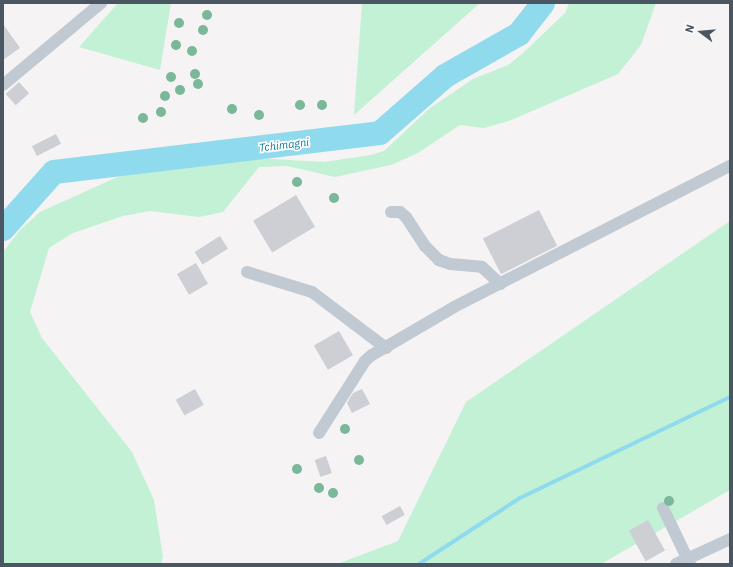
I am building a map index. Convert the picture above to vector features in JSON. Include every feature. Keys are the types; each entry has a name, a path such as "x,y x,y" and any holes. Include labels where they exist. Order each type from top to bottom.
{"street":[{"path":"3,85 101,3"},
{"path":"319,433 365,360 454,307 730,166"},
{"path":"391,212 400,212 406,217 425,246 439,260 450,264 482,267 500,284"},
{"path":"247,272 312,292 386,348"},
{"path":"663,508 688,561"},
{"path":"676,564 688,561 730,539"}],"green space":[{"path":"118,3 171,3 160,70 79,47"},
{"path":"362,3 480,3 354,115"},
{"path":"569,3 656,3 641,45 618,74 509,121 484,128 460,125 418,153 391,165 335,177 287,166 259,167 223,212 199,217 150,211 123,216 73,233 49,248 30,312 42,338 132,452 154,500 163,557 161,564 3,564 3,252 20,230 40,212 122,175 239,157 324,162 371,155 384,151 430,108 473,79 508,65 523,53 565,13"},
{"path":"730,221 730,490 601,564 337,564 398,541 466,402"}],"building":[{"path":"3,24 20,48 3,60"},
{"path":"19,82 29,93 16,105 6,94"},
{"path":"56,134 61,144 37,156 32,146"},
{"path":"296,195 315,227 272,252 253,221"},
{"path":"539,210 557,246 501,274 483,239"},
{"path":"220,236 228,249 203,265 195,252"},
{"path":"196,263 208,284 189,295 177,274"},
{"path":"339,331 353,355 328,370 314,346"},
{"path":"195,389 204,405 184,415 176,400"},
{"path":"362,389 370,404 352,413 347,403 353,393"},
{"path":"326,456 332,473 321,477 315,460"},
{"path":"400,506 405,515 386,525 382,516"},
{"path":"648,520 665,551 646,561 629,531"}],"waterway":[{"name":"Tchimagni","path":"3,229 54,172 380,133 445,76 519,34 543,3"},
{"path":"419,564 520,498 730,397"}]}
